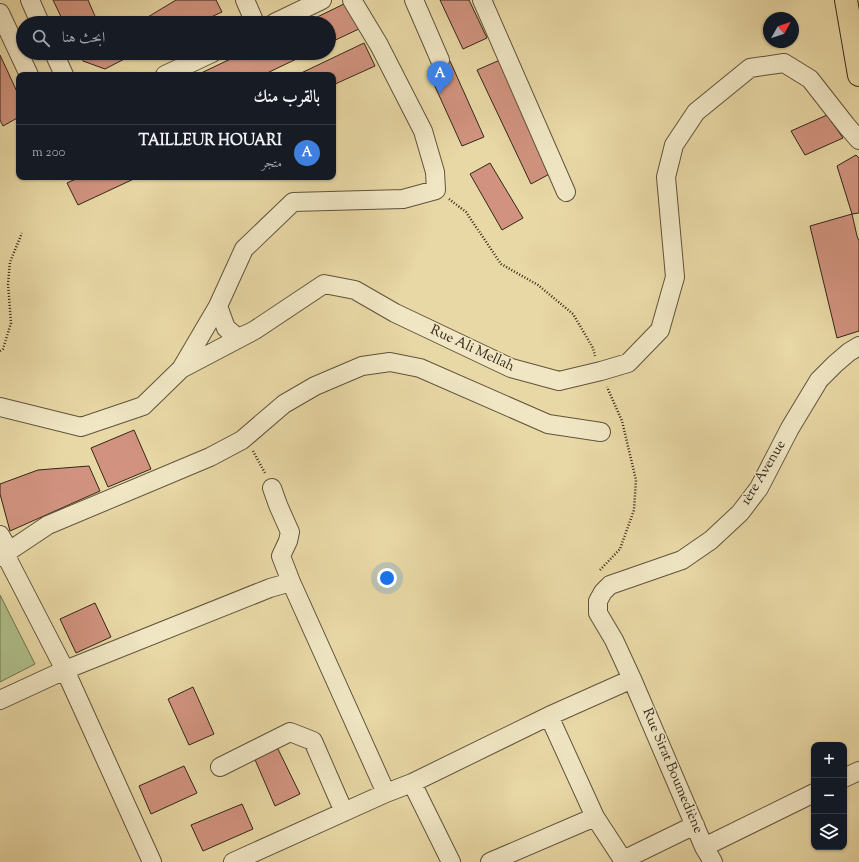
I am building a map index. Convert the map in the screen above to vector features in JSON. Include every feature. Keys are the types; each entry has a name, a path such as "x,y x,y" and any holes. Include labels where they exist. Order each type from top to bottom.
{"main road":[{"path":"846,0 859,75"}],"street":[{"path":"30,0 37,16"},
{"path":"245,0 252,16"},
{"path":"289,16 322,0"},
{"path":"181,369 218,306 244,249 292,202 403,199 436,190 435,172 423,131 379,45 352,0"},
{"path":"414,0 440,60"},
{"path":"482,0 566,192"},
{"path":"0,13 16,47"},
{"path":"22,60 28,72"},
{"path":"57,60 63,72"},
{"path":"171,72 197,60"},
{"name":"Rue Ali Mellah","path":"0,407 81,427 142,406 181,369 255,330 324,284 355,290 395,312 511,368 559,381 628,363 660,330 675,277 666,177 674,145 696,112 750,68 784,63 810,79 859,140"},
{"path":"218,306 226,328 238,338 255,330"},
{"name":"1ère Avenue","path":"632,679 614,640 598,613 598,601 603,592 610,585 682,560 711,540 734,519 759,488 790,428 819,380 834,364 859,346"},
{"path":"2,556 48,525 210,457 242,440 284,404 316,386 362,366 390,362 420,368 548,424 600,432"},
{"path":"272,488 290,532 288,541 281,556 291,582 386,793"},
{"path":"0,535 4,542 2,556 65,670 152,862"},
{"path":"0,700 65,670 270,588 291,582"},
{"path":"233,862 386,793 412,783 549,716 632,679"},
{"name":"Rue Sirat Boumediène","path":"632,679 708,854"},
{"path":"549,716 596,817 623,860 695,825"},
{"path":"220,767 290,732 313,740 344,812"},
{"path":"847,777 859,771"},
{"path":"412,783 451,862"},
{"path":"708,854 811,795"},
{"path":"490,862 596,817"}],"path":[{"path":"0,352 3,349 11,323 8,284 10,262 22,233"},
{"path":"247,436 272,488"}],"green space":[{"path":"0,595 35,664 0,682"}],"building":[{"path":"53,0 88,0 95,16 61,16"},
{"path":"176,0 216,0 222,12 213,16 150,16"},
{"path":"440,0 469,0 487,38 463,49"},
{"path":"348,2 361,28 336,40 336,16 319,16"},
{"path":"364,43 375,66 336,84 336,72 303,72 328,60 336,60 336,56"},
{"path":"0,55 16,90 16,119 3,126 0,120"},
{"path":"82,60 122,60 105,69"},
{"path":"228,60 294,60 269,72 203,72"},
{"path":"500,60 555,171 531,184 477,70"},
{"path":"450,61 484,137 462,146 428,71"},
{"path":"827,115 843,138 805,155 791,131"},
{"path":"856,155 859,158 859,213 852,214 837,166"},
{"path":"490,163 523,218 502,230 470,174"},
{"path":"74,180 132,180 78,205 67,183"},
{"path":"852,214 859,241 859,331 837,338 810,226"},
{"path":"134,430 151,469 108,487 91,448"},
{"path":"89,466 100,491 10,531 0,494 0,484 38,470"},
{"path":"95,603 111,637 76,653 60,619"},
{"path":"193,687 214,734 189,745 168,699"},
{"path":"276,745 300,794 275,806 253,755"},
{"path":"184,766 197,793 151,814 139,786"},
{"path":"242,804 253,829 203,851 191,825"}],"place":[{"name":"TAILLEUR HOUARI","path":"440,94"}]}
